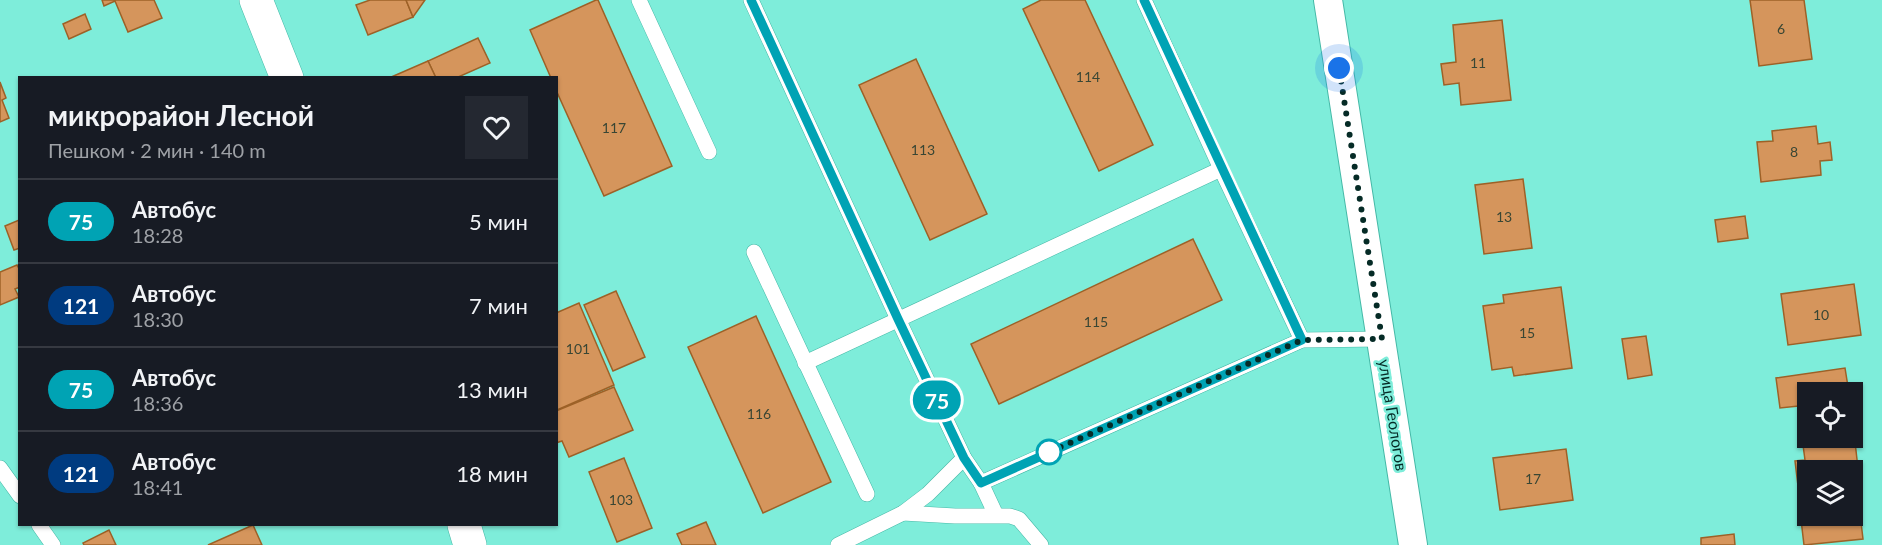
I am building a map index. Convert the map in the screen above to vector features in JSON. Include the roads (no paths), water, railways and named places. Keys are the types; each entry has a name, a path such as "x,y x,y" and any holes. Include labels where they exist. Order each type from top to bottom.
{"main road":[{"path":"256,0 286,76"},
{"path":"464,526 470,545"}],"street":[{"name":"улица Геологов","path":"1328,0 1413,545"}],"lane":[{"path":"639,0 709,152"},
{"path":"751,0 964,458 981,483 996,515"},
{"path":"1144,0 1302,340"},
{"path":"806,363 1221,169"},
{"path":"754,252 867,494"},
{"path":"981,483 1302,340 1382,339"},
{"path":"838,545 903,513 928,494 964,458"},
{"path":"0,468 18,493"},
{"path":"903,513 955,516 996,515 1018,519 1041,545"},
{"path":"40,526 53,545"}]}
